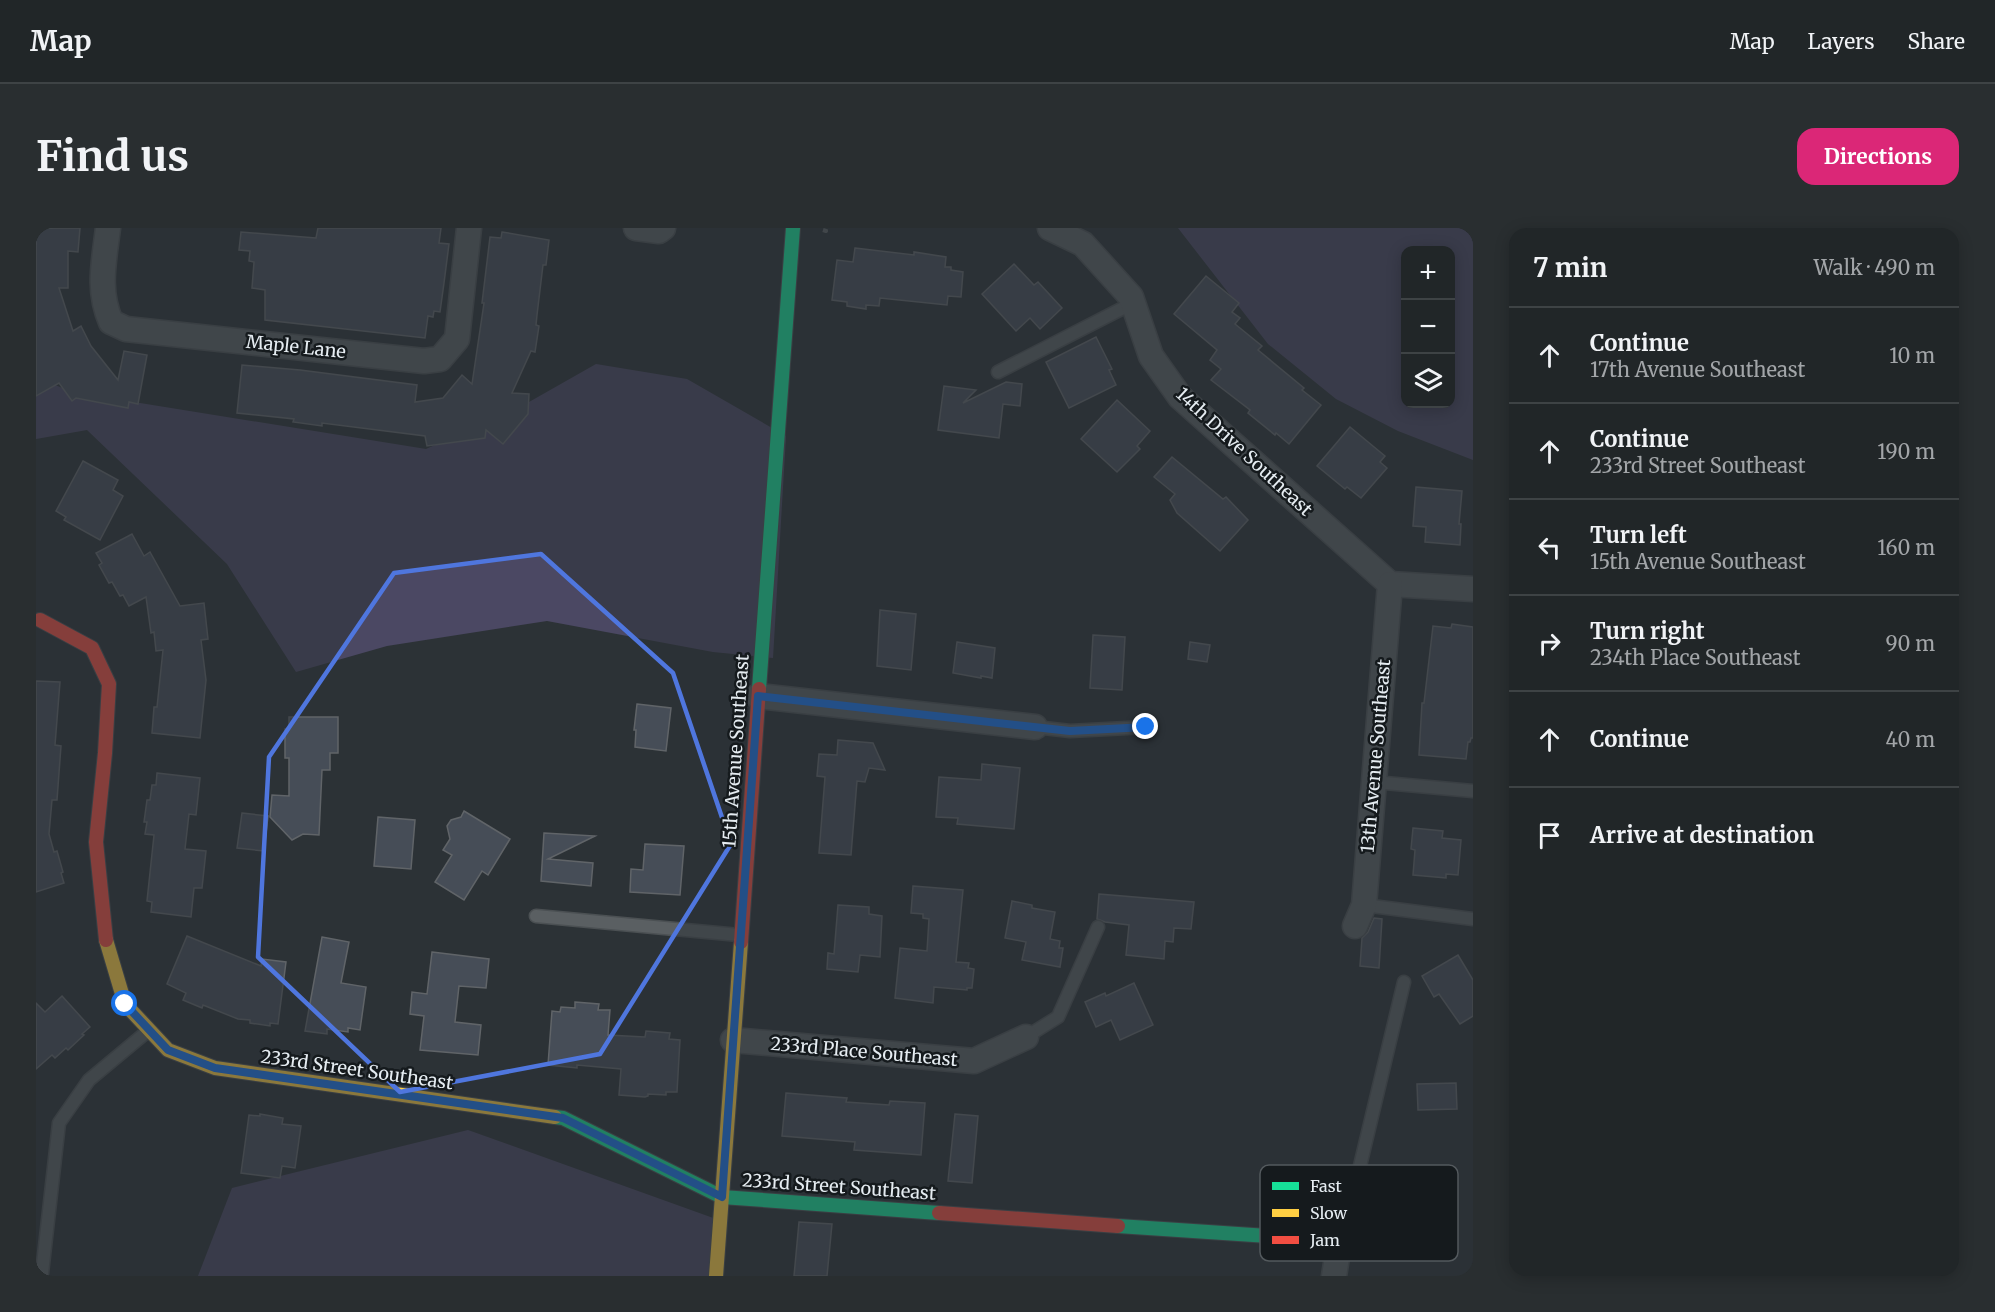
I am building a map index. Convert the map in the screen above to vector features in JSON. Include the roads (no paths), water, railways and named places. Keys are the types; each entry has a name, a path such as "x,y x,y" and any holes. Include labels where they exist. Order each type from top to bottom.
{"street":[{"name":"Maple Lane","path":"108,228 102,289 104,306 111,322 126,329 424,361 440,359 457,339 469,228"},
{"path":"636,228 659,231 663,228"},
{"name":"15th Avenue Southeast","path":"716,1276 792,228"},
{"path":"1050,228 1083,244 1132,300"},
{"name":"14th Drive Southeast","path":"1132,300 1151,356 1180,397 1390,584"},
{"path":"1390,584 1473,589"},
{"name":"13th Avenue Southeast","path":"1359,915 1374,782 1390,584"},
{"name":"233rd Street Southeast","path":"40,620 92,648 109,684 96,842 106,945 125,1004 168,1050 215,1068 563,1118 722,1197 1080,1224 1260,1248"},
{"path":"758,696 1035,727"},
{"name":"233rd Place Southeast","path":"733,1040 974,1061 1026,1037"}],"lane":[{"path":"998,372 1132,300"},
{"path":"1035,727 1070,731 1146,727"},
{"path":"1374,782 1473,792"},
{"path":"1359,915 1473,919"},
{"path":"536,916 741,935"},
{"path":"1026,1037 1058,1017 1098,927"},
{"path":"1360,1165 1404,982"},
{"path":"42,1273 59,1123 89,1080 150,1029"}]}
